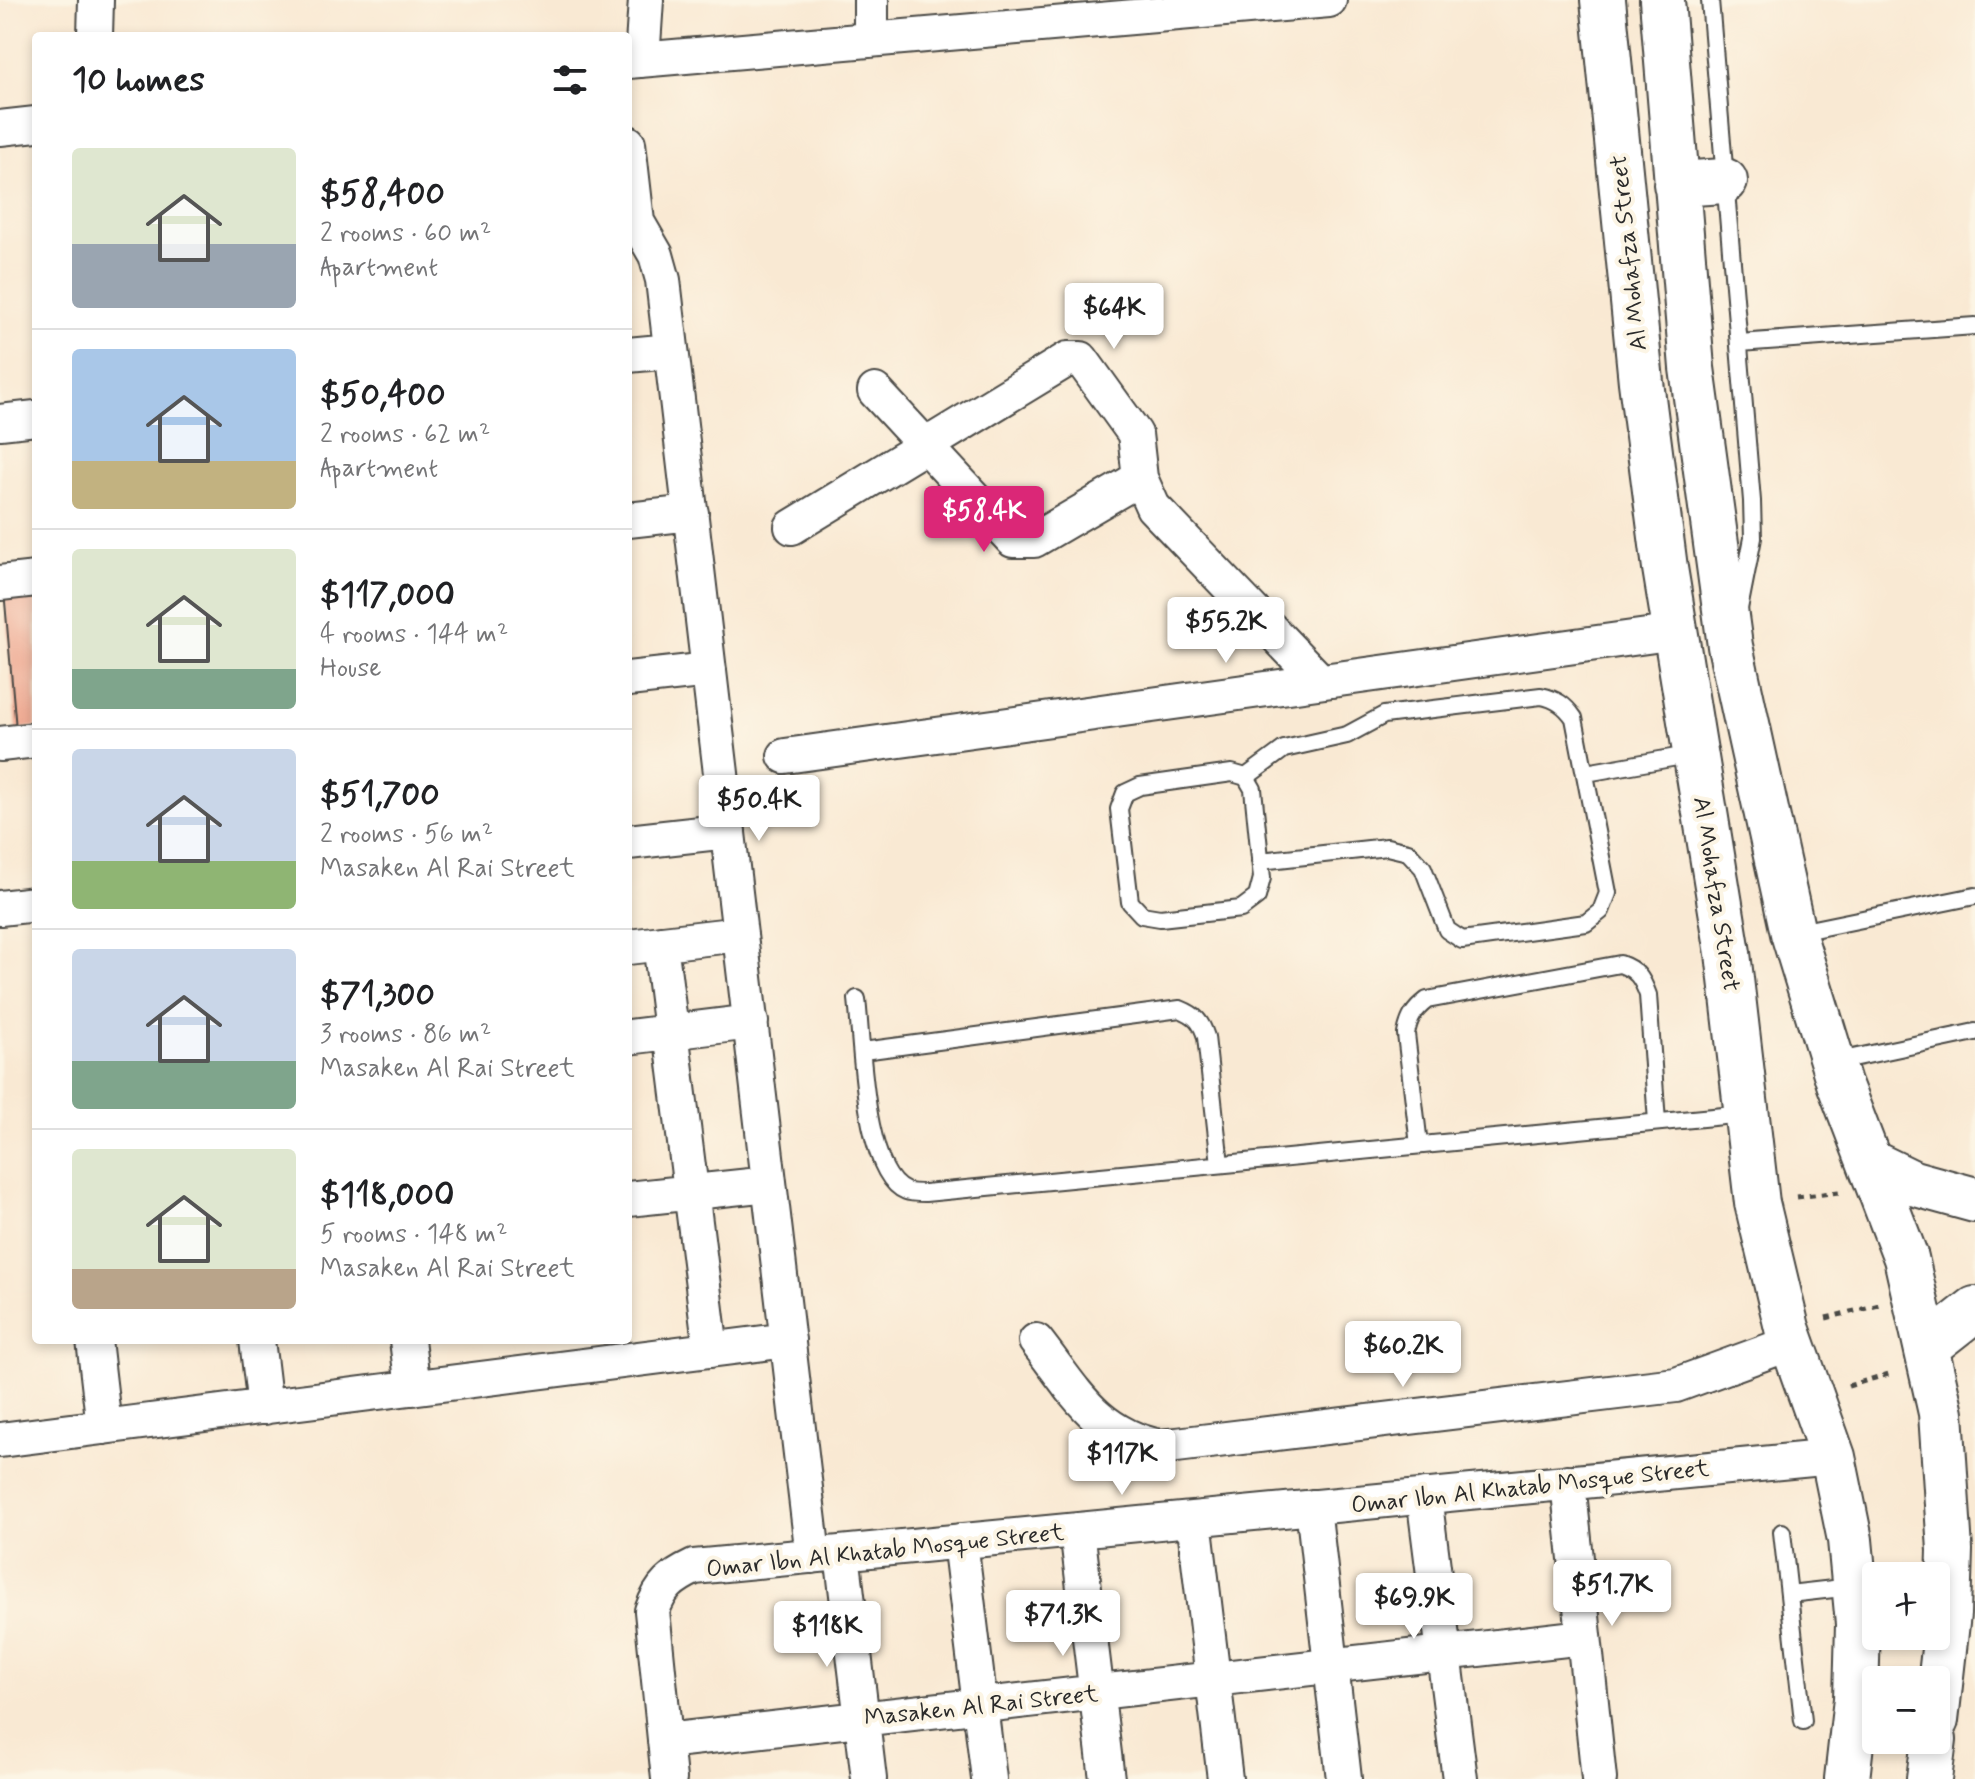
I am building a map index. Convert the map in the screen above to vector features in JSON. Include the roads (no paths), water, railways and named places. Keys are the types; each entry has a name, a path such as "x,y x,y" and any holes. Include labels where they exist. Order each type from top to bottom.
{"main road":[{"name":"Al Mohafza Street","path":"1603,0 1641,382 1676,632 1721,912 1741,1054 1744,1114 1757,1203 1789,1336 1833,1457 1855,1586 1856,1699 1847,1779"},
{"path":"1662,0 1692,368 1730,646 1788,913 1832,1062 1876,1175 1917,1295 1930,1354 1956,1550 1942,1666"},
{"path":"1676,184 1725,181"},
{"path":"1721,912 1788,913"},
{"path":"1876,1175 1975,1200"},
{"path":"1930,1354 1975,1309"},
{"path":"1929,1779 1932,1754"}],"street":[{"path":"95,32 96,0"},
{"path":"646,0 635,60 1329,0"},
{"path":"871,0 871,40"},
{"path":"0,128 32,124"},
{"path":"632,178 637,222 661,267 788,1340 862,1718 869,1779"},
{"path":"632,355 671,351"},
{"path":"792,527 1075,357 1085,361 1135,434 1140,478 1162,518 1320,681"},
{"path":"875,391 1004,534 1023,542 1034,540 1140,478"},
{"path":"0,422 32,418"},
{"path":"632,520 691,513"},
{"path":"0,583 32,579"},
{"path":"785,756 1676,632"},
{"path":"632,679 709,670"},
{"path":"0,744 32,740"},
{"path":"632,842 728,831"},
{"path":"0,908 32,904"},
{"path":"711,1350 671,1031 644,945 740,934"},
{"path":"632,1036 751,1022"},
{"path":"632,1199 769,1184"},
{"path":"1036,1341 1092,1413 1111,1430 1135,1442 1160,1447 1676,1385 1789,1336"},
{"path":"0,1440 413,1388 565,1354 711,1350 788,1340"},
{"path":"94,1344 104,1427"},
{"path":"257,1344 265,1407"},
{"path":"408,1344 413,1388"},
{"name":"Omar Ibn Al Khatab Mosque Street","path":"669,1779 652,1611 659,1591 672,1577 694,1567 1833,1457"},
{"path":"1568,1482 1599,1779"},
{"path":"1424,1496 1460,1779"},
{"path":"1313,1507 1344,1779"},
{"path":"1194,1519 1225,1779"},
{"path":"1077,1530 1107,1779"},
{"path":"960,1541 989,1779"},
{"name":"Masaken Al Rai Street","path":"665,1741 1584,1637"}],"lane":[{"path":"1710,0 1753,538 1730,646"},
{"path":"1739,343 1975,326"},
{"path":"1246,777 1284,749 1337,738 1384,715 1541,696 1561,703 1574,718 1609,883 1601,911 1586,923 1462,940 1447,930 1423,868 1408,852 1387,847 1260,861"},
{"path":"1586,773 1695,754"},
{"path":"1232,773 1246,777 1253,789 1260,861 1261,888 1250,904 1241,909 1150,918 1135,910 1130,902 1119,809 1125,793 1140,786 1232,773"},
{"path":"1788,913 1975,896"},
{"path":"1419,1145 1406,1034 1409,1020 1417,1008 1427,1000 1620,964 1633,968 1643,978 1648,995 1657,1122"},
{"path":"857,999 875,1150 892,1179 906,1191 925,1193 1744,1114"},
{"path":"863,1051 1180,1009 1192,1014 1202,1024 1206,1037 1220,1164"},
{"path":"1832,1062 1975,1032"},
{"path":"1782,1532 1803,1721"},
{"path":"1789,1594 1855,1586"}]}
